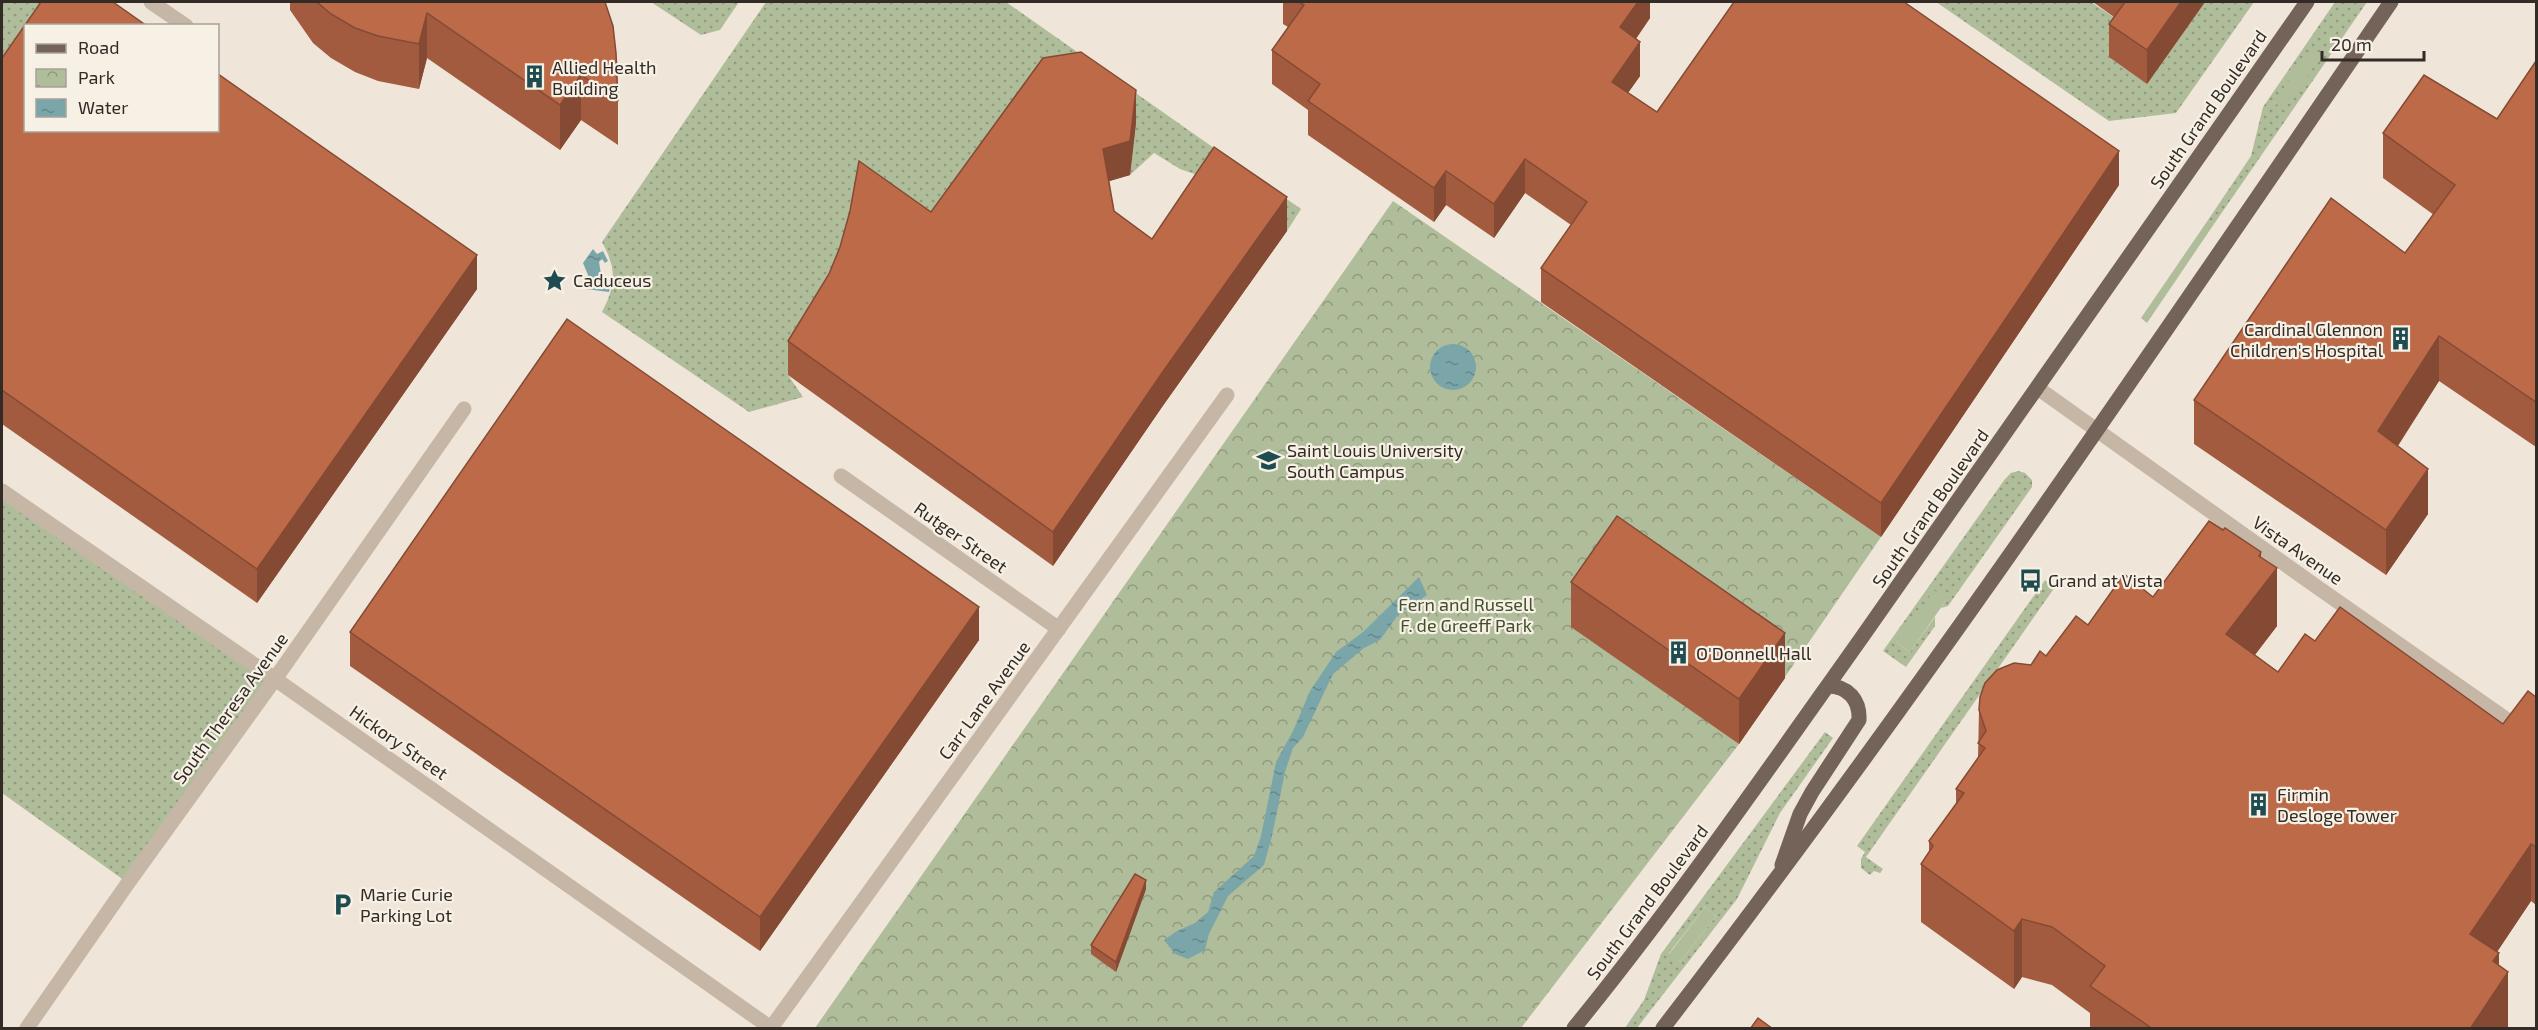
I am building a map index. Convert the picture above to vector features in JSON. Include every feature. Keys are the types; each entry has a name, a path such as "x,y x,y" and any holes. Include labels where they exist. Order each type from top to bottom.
{"main road":[{"name":"South Grand Boulevard","path":"1574,1029 1727,827 1828,686 2039,389 2307,2"},
{"path":"1662,1029 1777,880 2098,431 2391,2"},
{"path":"1777,880 1800,814 1859,720 1860,708 1855,698 1846,690 1828,686"}],"street":[{"path":"151,2 183,24"},
{"name":"Vista Avenue","path":"2039,389 2536,740"},
{"name":"Carr Lane Avenue","path":"771,1028 1227,395"},
{"name":"South Theresa Avenue","path":"27,1029 464,410"},
{"name":"Rutger Street","path":"841,476 1059,629"},
{"name":"Hickory Street","path":"2,491 275,679 771,1028"}],"green space":[{"path":"2,2 59,2 29,24 24,24 24,31 2,86"},
{"path":"651,2 739,2 720,30 701,35"},
{"path":"766,2 1006,2 1301,209 1287,231 1214,181 1180,169 1154,153 1130,175 1136,123 931,246 850,245 788,375 803,397 749,412 602,312 610,293 613,277 610,261 602,242"},
{"path":"1936,2 2091,2 2130,28 2147,84 2205,2 2254,2 2176,113 2109,121"},
{"path":"2335,2 2367,2 2214,224 2208,220 2251,156 2263,107","holes":["2320,56 2284,109 2274,102"]},
{"path":"2310,49 2321,56 2284,110 2274,102"},
{"name":"Fern and Russell F. de Greeff Park","path":"1393,201 1881,537 1739,744 1521,1028 815,1028"},
{"path":"2208,220 2214,224 2147,323 2141,318"},
{"path":"2018,471 2025,473 2032,480 2032,487 1948,606 1941,608 1947,599 1896,642 1910,652 1935,617 1935,626 1906,667 1883,651 2005,479 2011,473"},
{"path":"2,491 275,679 128,883 2,793"},
{"path":"2045,580 2055,587 1866,857 1883,869 1880,873 1874,871 1870,875 1861,868 1861,859 1865,852 1857,846"},
{"path":"1934,590 1947,599 1910,652 1896,642"},
{"path":"1825,732 1833,738 1780,813 1737,899 1637,1028 1625,1028 1644,1000 1661,954","holes":["1705,907 1716,916 1680,962 1669,953"]},
{"path":"1705,907 1716,916 1680,962 1669,954"}],"water":[{"path":"593,249 597,254 603,251 608,261 605,263 602,259 599,262 603,286 611,282 609,292 586,289 588,275 583,263"},
{"path":"1453,344 1469,351 1476,367 1469,383 1453,390 1437,383 1430,367 1437,351"},
{"path":"1419,577 1427,595 1398,615 1380,640 1364,648 1333,674 1303,737 1293,748 1285,772 1264,865 1228,896 1209,934 1205,950 1188,959 1175,954 1164,940 1195,923 1208,912 1214,892 1254,856 1261,836 1276,762 1293,731 1310,691 1336,652 1363,632"}],"building":[{"path":"41,2 113,2 144,24 26,24"},
{"path":"317,2 605,2 613,26 618,100 581,75 560,105 427,13 419,44 378,36 355,28 331,14"},
{"path":"1299,2 1638,2 1620,27 1640,42 1612,82 1657,112 1734,2 1904,2 2119,151 1881,503 1541,268 1587,202 1525,159 1494,204 1446,171 1434,188 1308,101 1320,84 1272,50 1304,5"},
{"path":"2125,2 2181,2 2147,50 2109,24"},
{"path":"24,26 24,132 219,132 219,75 477,255 257,569 2,390 2,58"},
{"path":"1081,52 1136,90 1130,141 1103,149 1114,211 1152,239 1214,147 1287,197 1053,532 788,341 829,274 840,247 850,211 859,161 931,212 1043,58"},
{"name":"Cardinal Glennon Children's Hospital","path":"2536,61 2536,402 2439,336 2378,431 2428,469 2386,530 2194,400 2331,198 2405,253 2455,185 2383,133 2424,75 2497,119"},
{"path":"567,319 979,607 760,917 350,632"},
{"path":"1617,516 1785,633 1739,699 1571,582"},
{"name":"Firmin Desloge Tower","path":"2209,521 2223,530 2225,528 2261,552 2259,556 2277,568 2226,634 2278,672 2305,634 2315,641 2340,607 2503,724 2528,691 2536,697 2536,847 2531,844 2470,934 2499,953 2493,961 2508,972 2470,1029 2153,1029 2090,986 2105,966 2052,927 2022,919 2014,931 1921,864 1933,846 1929,841 1964,793 1956,789 1985,748 1978,743 1986,731 1979,710 1980,697 1985,683 1997,670 2014,663 2031,665 2040,651 2046,656 2076,616 2088,625 2124,574 2153,597"},
{"path":"1135,874 1146,880 1116,962 1091,945"},
{"path":"1758,1018 1773,1029 1750,1029"}],"place":[{"name":"Allied Health Building","path":"534,77"},
{"name":"Caduceus","path":"555,280"},
{"name":"Cardinal Glennon Children's Hospital","path":"2401,339"},
{"name":"Saint Louis University South Campus","path":"1269,460"},
{"name":"Grand at Vista","path":"2030,580"},
{"name":"O'Donnell Hall","path":"1678,653"},
{"name":"Firmin Desloge Tower","path":"2259,804"},
{"name":"Marie Curie Parking Lot","path":"342,904"}]}
